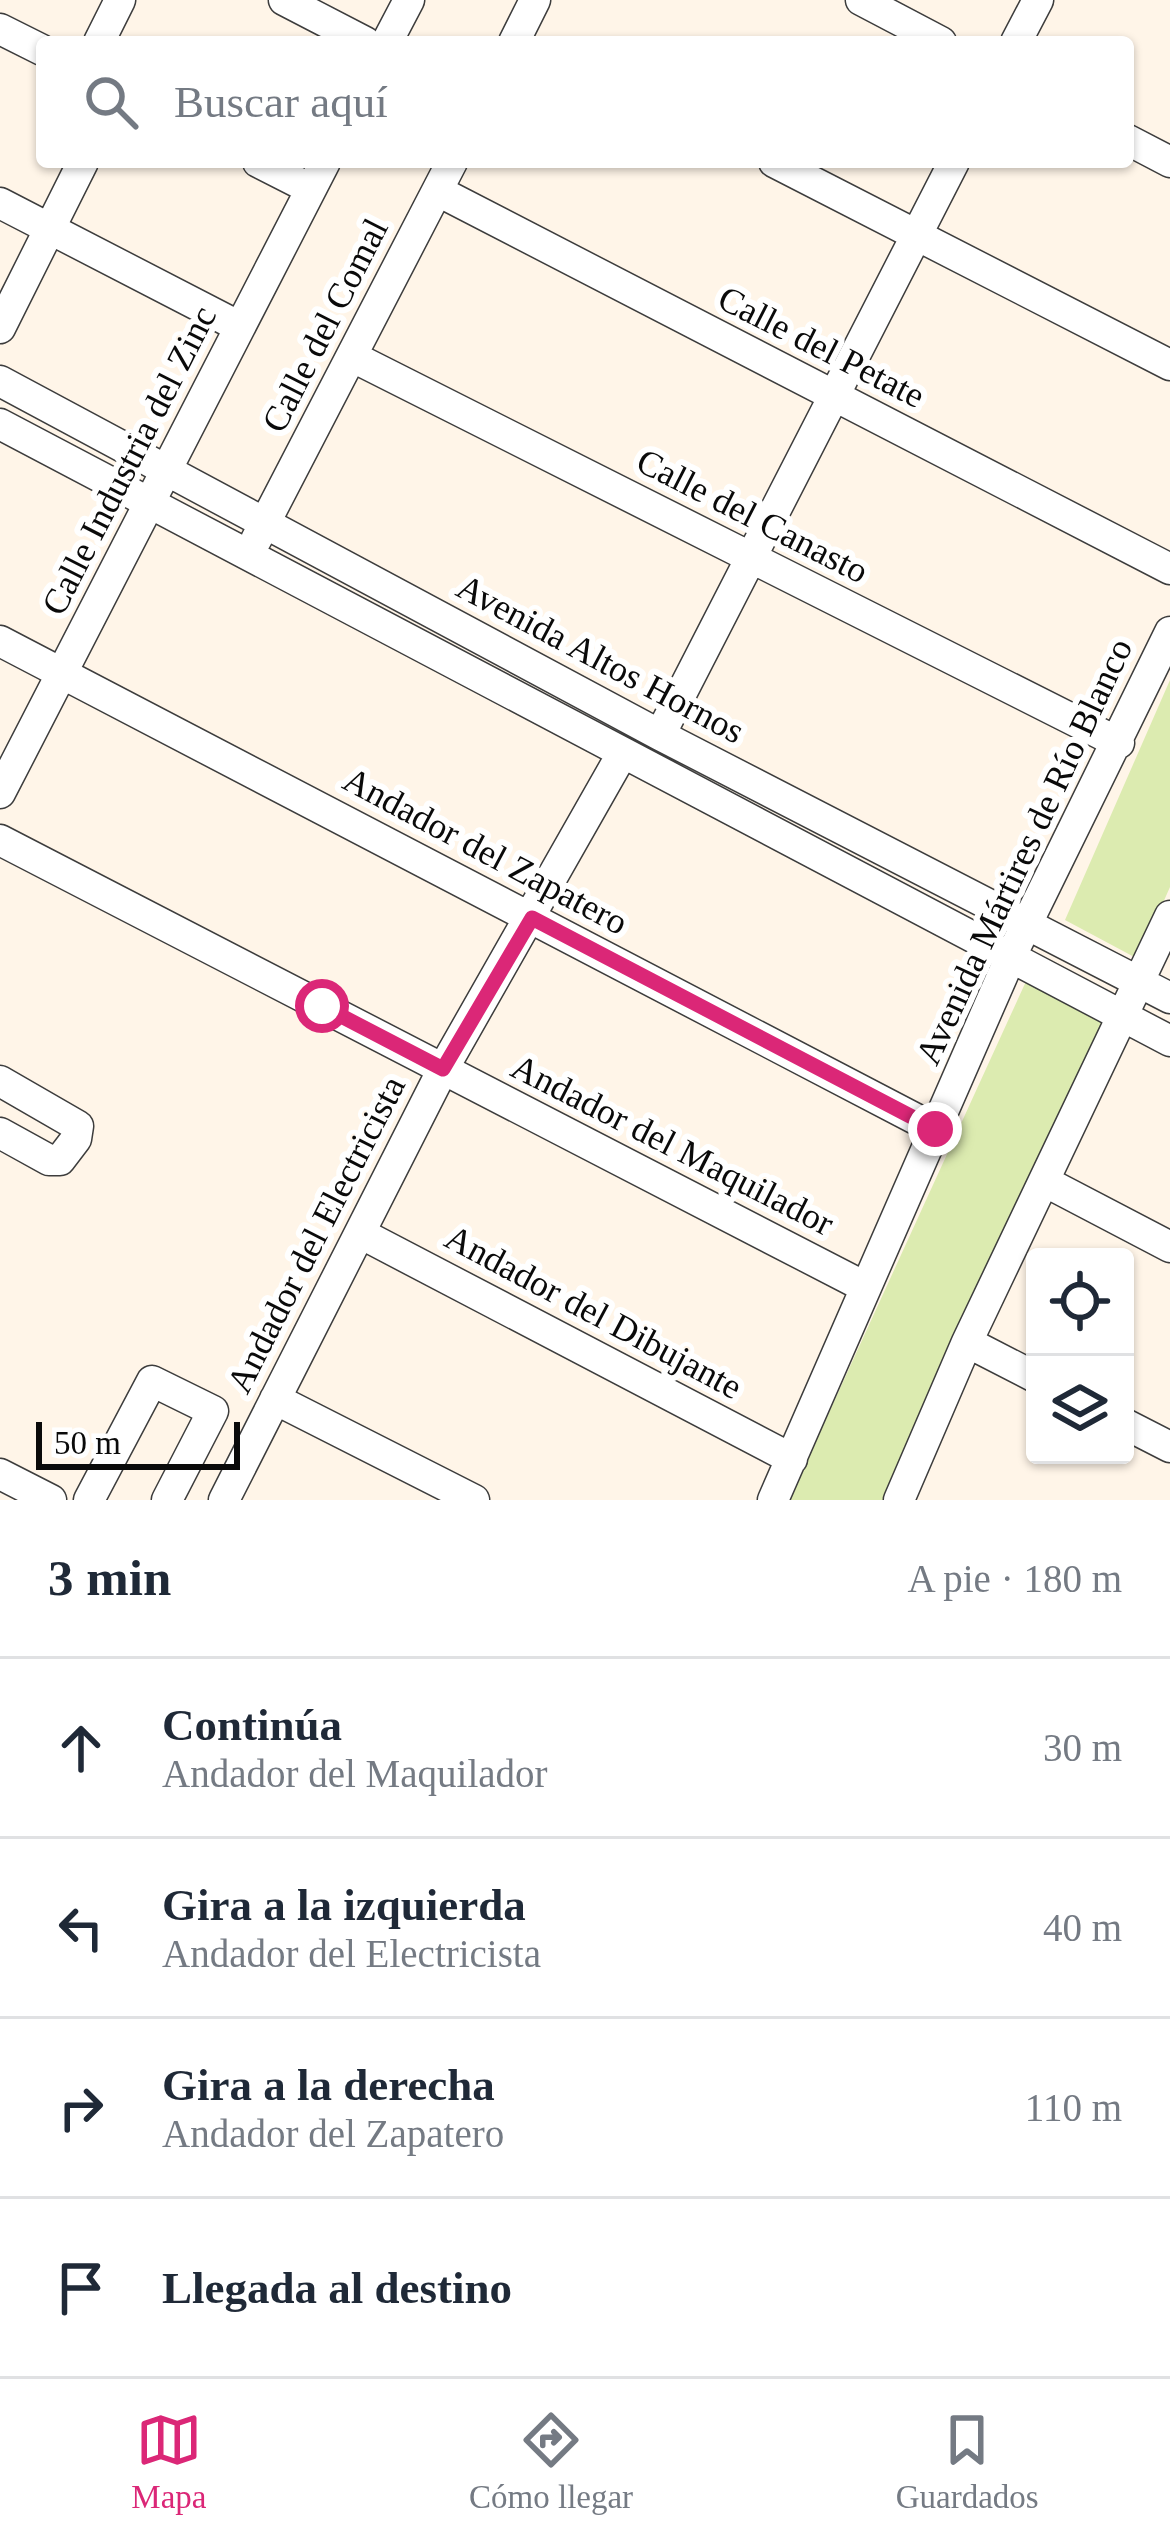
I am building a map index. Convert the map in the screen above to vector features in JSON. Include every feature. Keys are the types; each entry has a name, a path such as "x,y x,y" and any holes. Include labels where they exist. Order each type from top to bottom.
{"street":[{"path":"102,36 120,0"},
{"path":"284,0 353,36"},
{"path":"390,36 409,0"},
{"path":"525,36 535,0"},
{"path":"861,0 930,36"},
{"path":"1019,36 1038,0"},
{"path":"0,29 36,47"},
{"path":"1134,143 1170,162"},
{"path":"0,328 80,168"},
{"path":"284,168 318,176"},
{"name":"Calle del Comal","path":"248,556 449,168"},
{"path":"786,168 1170,365"},
{"path":"660,735 951,168"},
{"name":"Calle Industria del Zinc","path":"0,793 318,176"},
{"name":"Calle del Petate","path":"437,191 1170,569"},
{"path":"0,203 240,327"},
{"name":"Calle del Canasto","path":"353,357 1119,743"},
{"name":"Avenida Altos Hornos","path":"0,381 660,735 1029,921 1170,998"},
{"name":"Avenida Altos Hornos","path":"0,424 1170,1041"},
{"name":"Avenida Mártires de Río Blanco","path":"773,1500 1011,956 1170,632"},
{"name":"Andador del Zapatero","path":"0,640 935,1129"},
{"name":"Andador del Electricista","path":"224,1500 443,1069 622,754"},
{"name":"Andador del Maquilador","path":"0,840 863,1286"},
{"path":"899,1500 967,1342 1170,916"},
{"path":"0,1081 78,1126 76,1139 60,1160 49,1160 0,1133"},
{"path":"1044,1181 1170,1247"},
{"name":"Andador del Dibujante","path":"360,1233 792,1459"},
{"path":"967,1342 1026,1372"},
{"path":"102,1496 152,1382 213,1412 167,1500"},
{"path":"275,1399 474,1500"},
{"path":"1134,1429 1170,1447"},
{"path":"0,1474 51,1500"}],"green space":[{"path":"1170,680 1170,887 1138,959 1065,920"},
{"path":"1028,977 1112,1018 892,1500 789,1500"}],"route":[{"path":"322,1006 443,1069 532,918 935,1129"}]}
